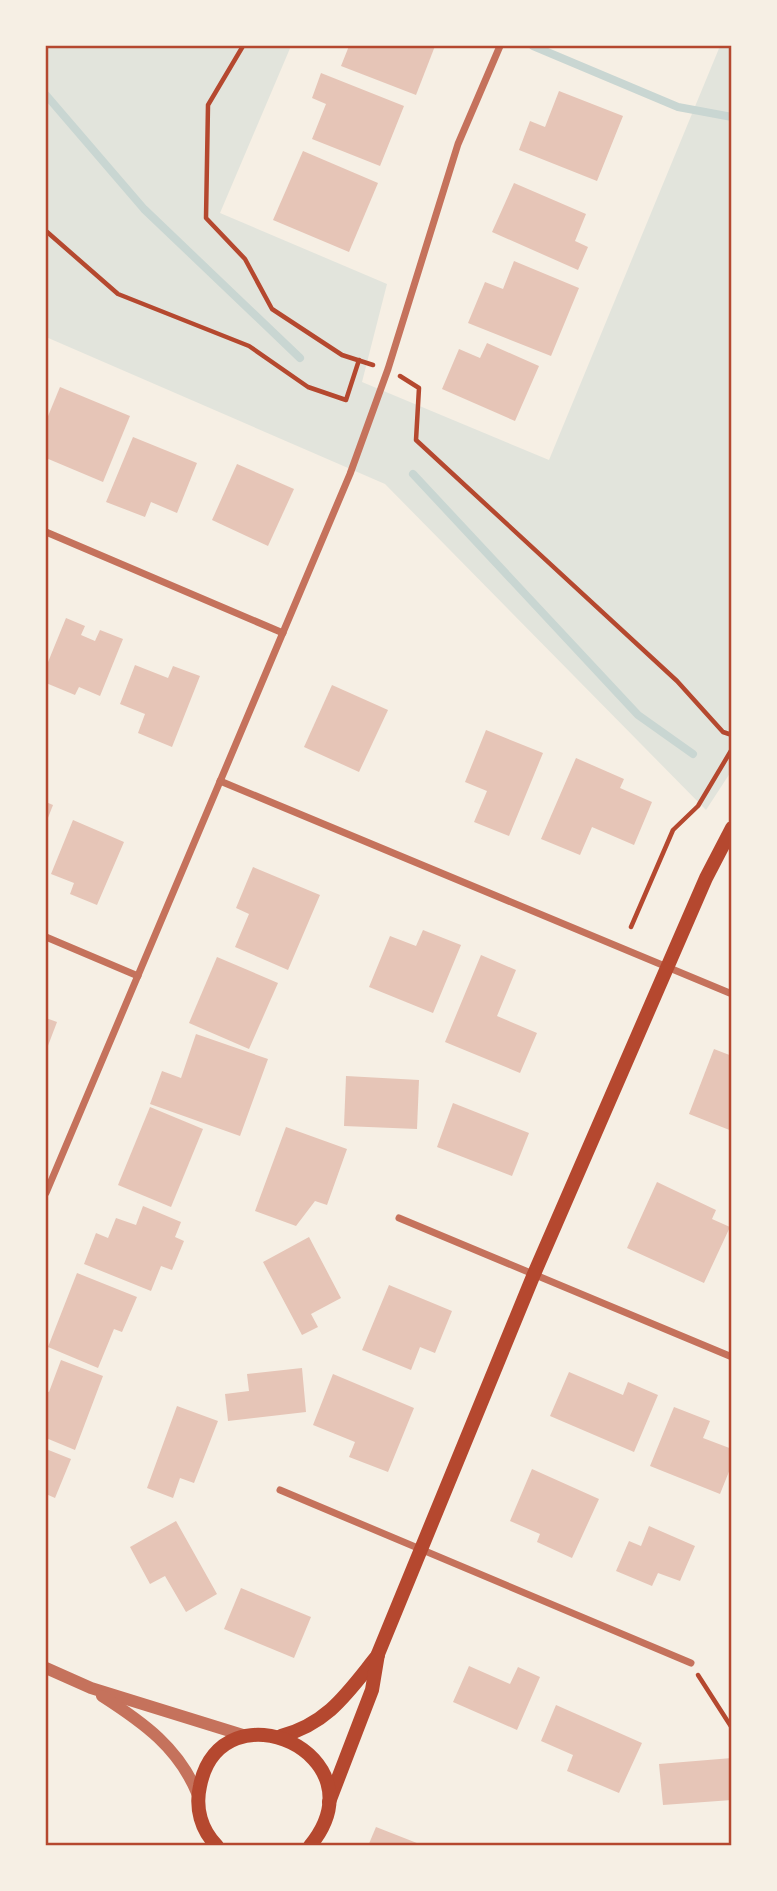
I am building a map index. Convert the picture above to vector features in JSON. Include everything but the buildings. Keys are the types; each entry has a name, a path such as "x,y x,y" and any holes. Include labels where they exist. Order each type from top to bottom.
{"main road":[{"path":"310,1846 326,1819 329,1802 372,1690 378,1654 534,1274 706,878 732,828"},
{"path":"281,1736 318,1722 336,1706 378,1654"},
{"path":"213,1844 201,1819 198,1795 201,1779 213,1758 232,1742 263,1734 281,1736 310,1754 321,1768 327,1784 329,1802"}],"street":[{"path":"46,1193 350,474 388,369 458,144 500,46"},
{"path":"46,532 283,633"},
{"path":"220,781 732,993"},
{"path":"46,937 138,975"},
{"path":"399,1218 732,1357"},
{"path":"280,1490 691,1663"},
{"path":"46,1668 90,1688 246,1737"},
{"path":"90,1688 160,1737 178,1756 198,1795"}],"path":[{"path":"243,46 208,104 206,218 245,260 272,309 342,355 388,369 419,388 416,439 677,681 723,732 732,735"},
{"path":"46,231 118,294 249,346 308,387 346,400 359,360"},
{"path":"631,927 673,830 698,806 732,749"},
{"path":"691,1663 732,1728"}],"shaded area":[{"path":"46,46 291,46 220,213 387,284 362,382 549,460 720,46 731,46 732,770 706,810 385,484 46,337"}],"waterway":[{"path":"533,46 678,107 732,117"},
{"path":"46,95 144,209 300,358"},
{"path":"413,474 638,715 693,754"}]}
